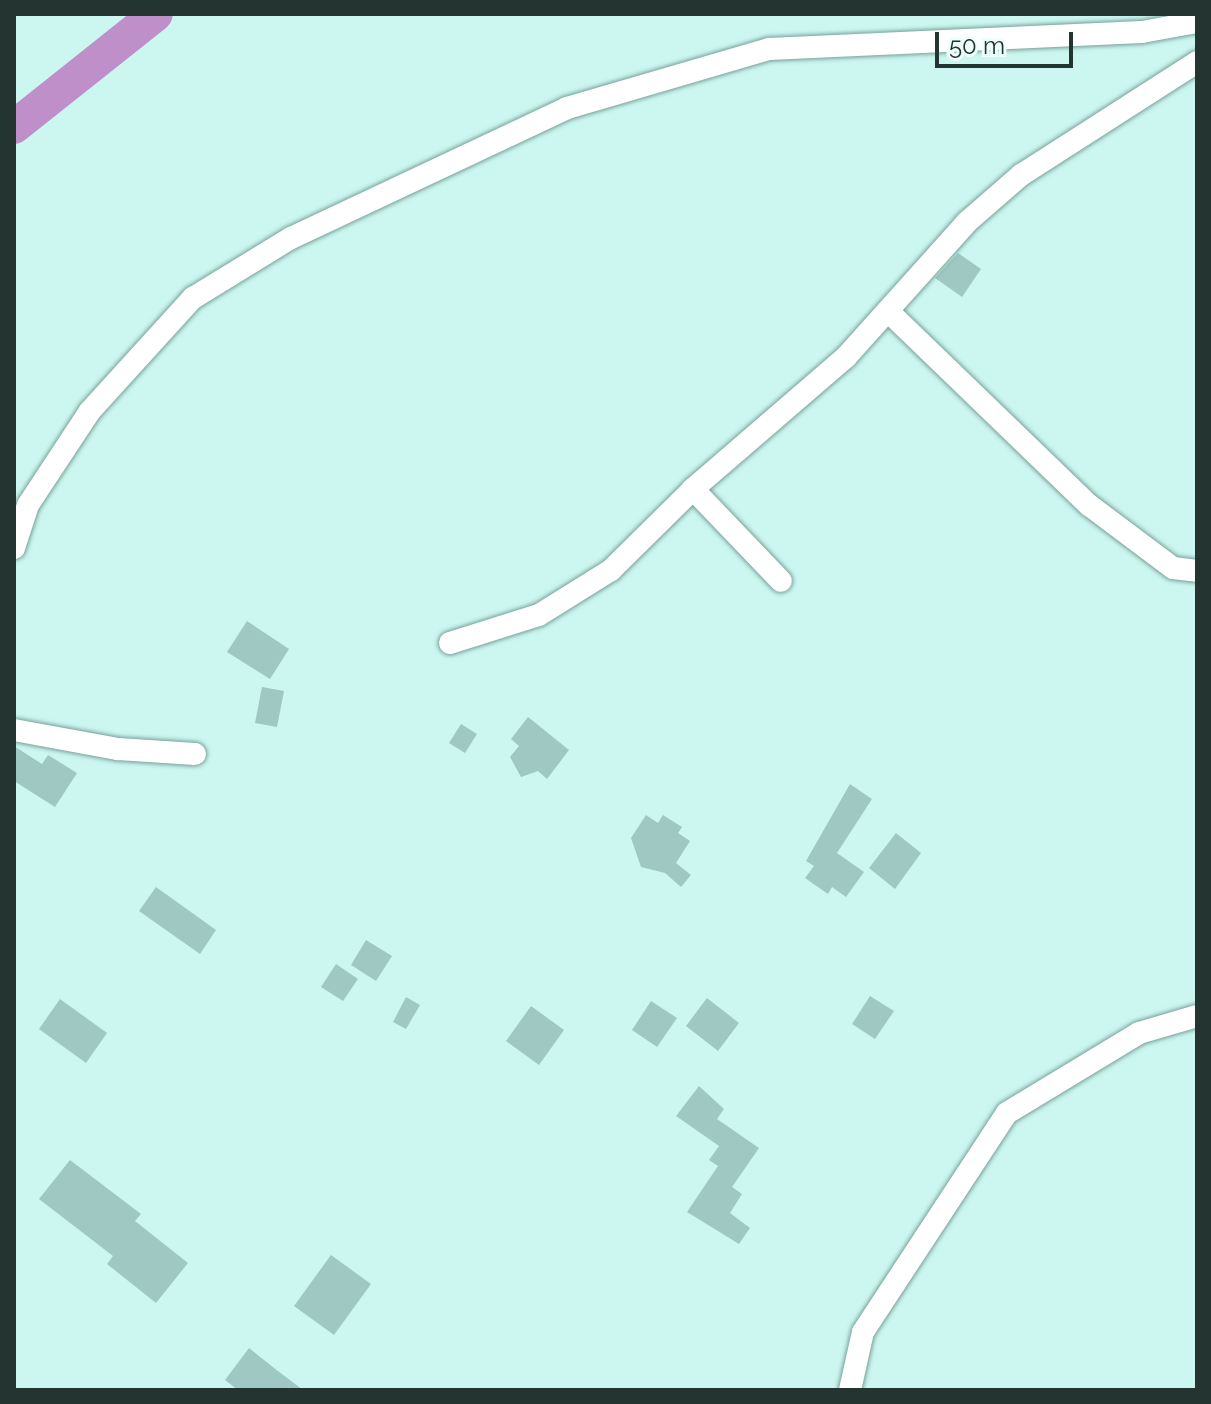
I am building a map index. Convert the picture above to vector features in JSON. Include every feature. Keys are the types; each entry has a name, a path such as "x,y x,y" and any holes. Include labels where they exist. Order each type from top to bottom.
{"street":[{"path":"14,548 28,505 90,411 193,298 291,238 567,108 769,49 1142,32 1197,22"},
{"path":"450,643 539,615 611,570 693,489 890,313 967,222 1021,175 1197,62"},
{"path":"890,313 1089,505 1173,568 1197,571"},
{"path":"693,489 781,581"},
{"path":"14,730 118,749 195,754"},
{"path":"850,1390 863,1332 1007,1113 1139,1033 1197,1016"}],"building":[{"path":"958,253 981,269 962,297 935,278"},
{"path":"247,621 289,649 270,679 227,652"},
{"path":"262,687 284,691 277,727 255,723"},
{"path":"528,717 569,750 547,779 538,771 521,777 510,757 519,746 511,739"},
{"path":"461,724 477,734 465,753 449,743"},
{"path":"14,746 42,764 48,755 77,773 55,807 14,781"},
{"path":"850,784 872,799 837,853 864,872 846,897 832,887 828,894 805,878 814,866 806,861"},
{"path":"646,815 658,823 663,815 682,827 678,833 690,841 676,863 691,875 681,887 665,873 641,867 631,838"},
{"path":"896,833 921,853 895,889 869,868"},
{"path":"156,887 216,930 200,954 139,911"},
{"path":"366,940 392,956 376,981 351,965"},
{"path":"336,964 358,979 343,1001 321,987"},
{"path":"870,996 894,1011 875,1039 852,1024"},
{"path":"406,997 420,1005 406,1029 393,1022"},
{"path":"707,998 739,1023 718,1051 686,1026"},
{"path":"60,999 107,1033 86,1063 39,1029"},
{"path":"651,1001 677,1018 657,1047 632,1030"},
{"path":"531,1006 564,1030 539,1065 506,1041"},
{"path":"699,1086 724,1109 717,1119 759,1148 732,1187 742,1194 730,1213 750,1228 739,1244 687,1212 718,1166 709,1160 719,1146 676,1116"},
{"path":"70,1160 141,1214 135,1221 188,1263 156,1303 107,1264 113,1256 39,1199"},
{"path":"331,1255 371,1284 334,1335 294,1306"},
{"path":"249,1348 303,1390 238,1390 225,1380"}],"waterway":[{"path":"14,127 156,14"}]}
